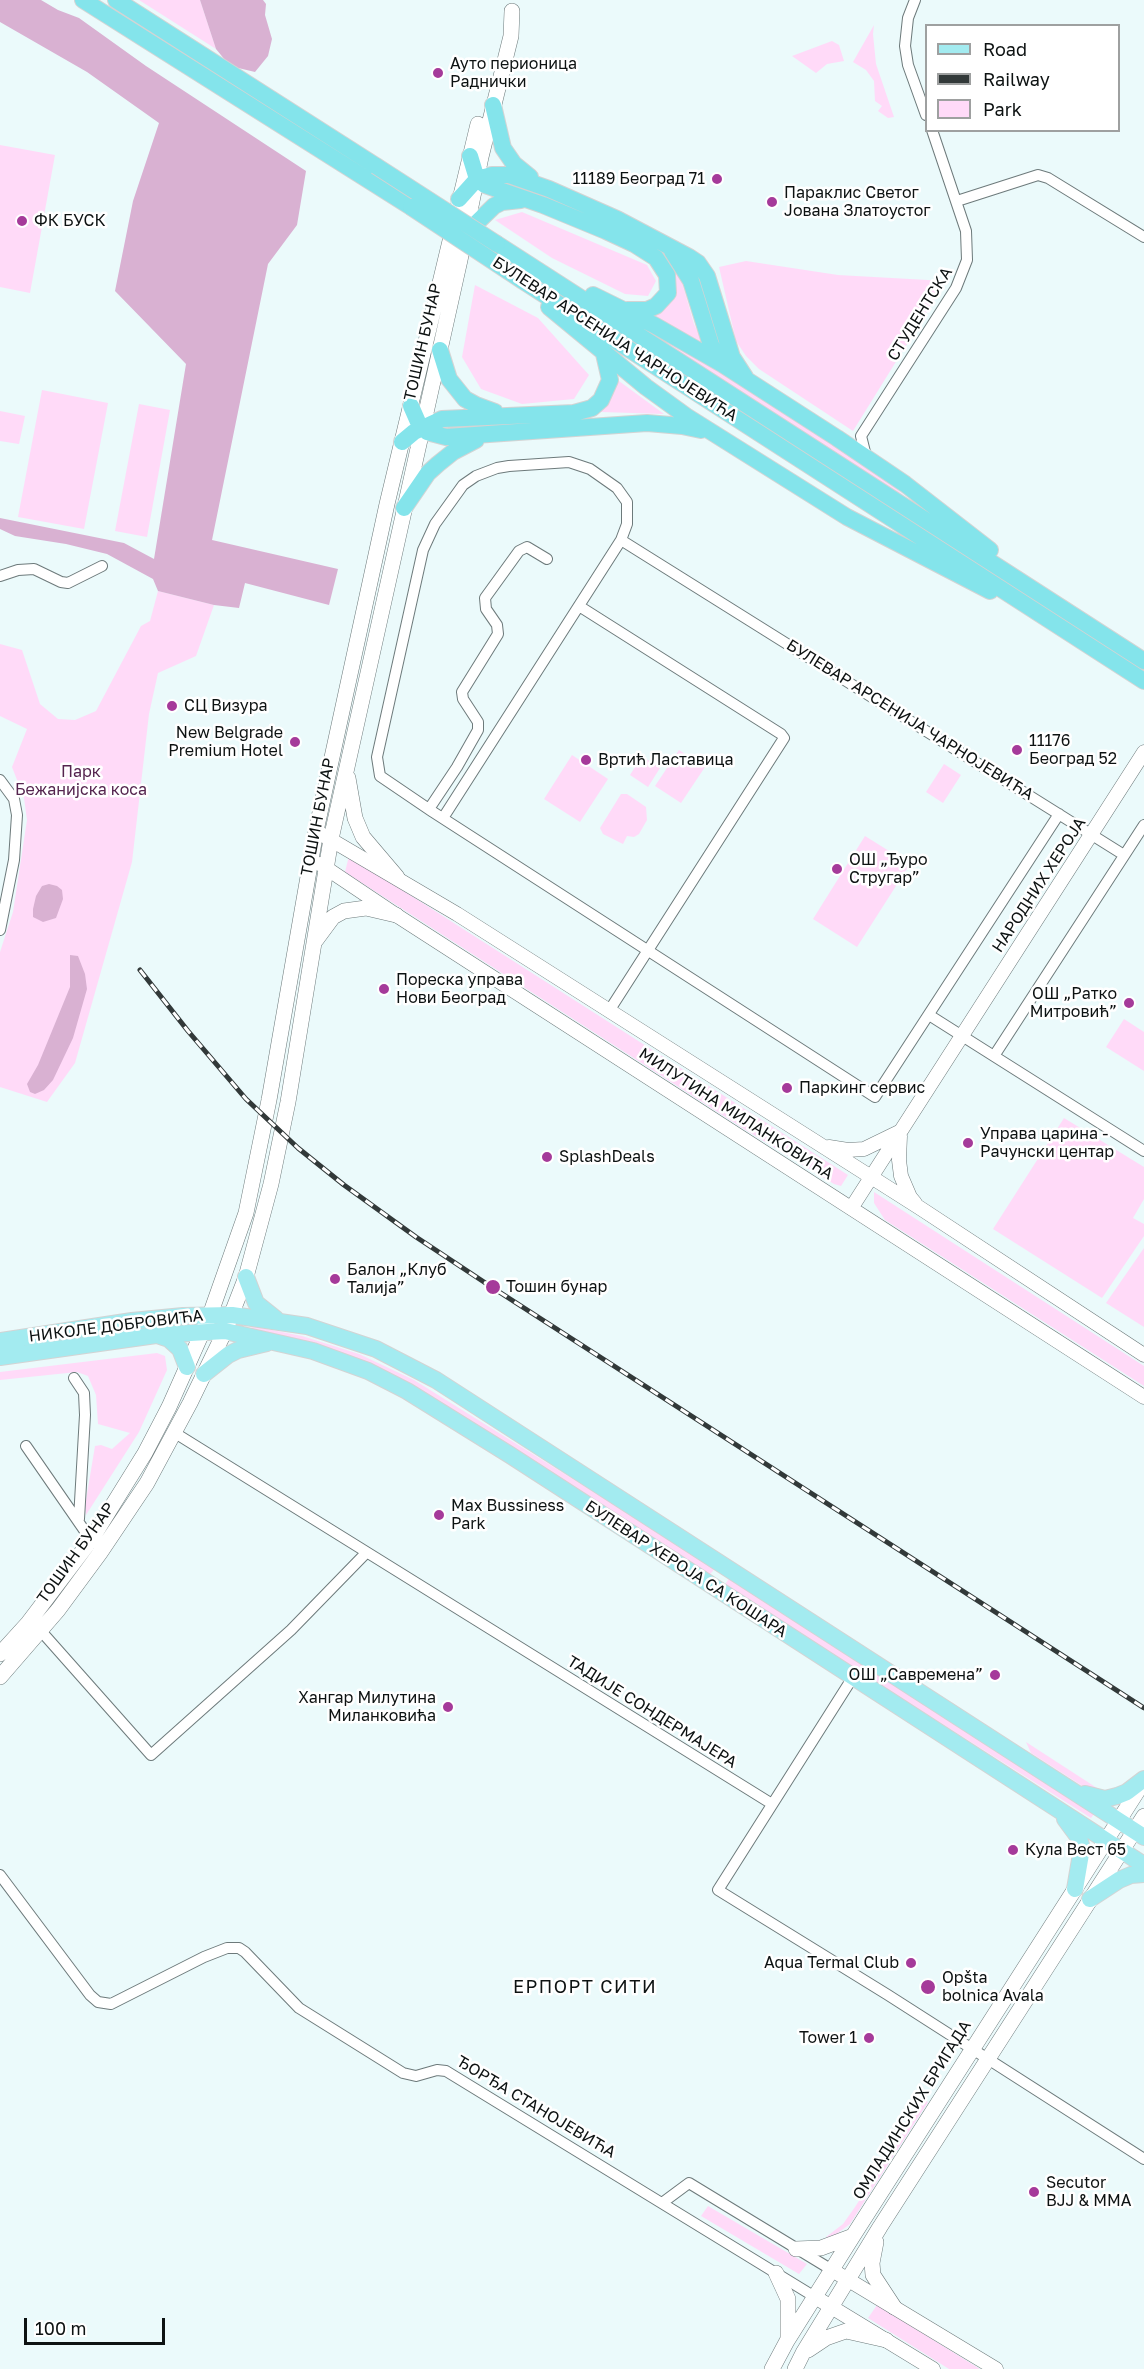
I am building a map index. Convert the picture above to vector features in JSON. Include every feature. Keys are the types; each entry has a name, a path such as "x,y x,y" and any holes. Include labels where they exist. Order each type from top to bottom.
{"highway":[{"name":"БУЛЕВАР АРСЕНИЈА ЧАРНОЈЕВИЋА","path":"83,0 328,154 529,274 1018,590 1144,681"},
{"name":"БУЛЕВАР АРСЕНИЈА ЧАРНОЈЕВИЋА","path":"116,0 497,244 529,274"},
{"path":"493,105 500,138 508,156 518,168 549,189"},
{"path":"470,156 477,179 493,189 529,200 606,231 657,258 667,274 668,293 657,306 647,310 626,310"},
{"path":"459,199 477,179 492,175 509,175 549,189 666,244 698,263 707,276 732,357 747,380"},
{"path":"465,234 494,206 508,201 529,200"},
{"path":"666,244 691,281 711,345 722,364"},
{"path":"529,274 553,274 626,310 722,364 866,457 1014,570 1018,590 984,589 878,535 671,405 604,354 548,307 529,274"},
{"path":"440,350 450,379 465,399 486,410 508,415"},
{"path":"402,442 423,427 442,419 574,413 592,408 601,400 610,380 604,354"},
{"path":"411,406 423,427 428,432 439,436 488,436 647,423 682,426 716,434"},
{"path":"404,508 428,473 438,464 461,447 488,436"},
{"name":"БУЛЕВАР АРСЕНИЈА ЧАРНОЈЕВИЋА","path":"1018,590 1144,661"}],"main road":[{"name":"ТОШИН БУНАР","path":"0,1677 41,1631 124,1518 175,1432 225,1331 246,1277 288,1102 331,839 493,105 511,36 513,5"},
{"name":"ТОШИН БУНАР","path":"0,1654 28,1623 91,1540 145,1453 210,1315 236,1243 252,1190 310,858 402,442 501,33 513,5"},
{"path":"346,768 357,825 370,847 397,877"},
{"path":"313,946 333,917 344,911 366,908 396,915"},
{"path":"246,1277 256,1303 279,1321"},
{"name":"НИКОЛЕ ДОБРОВИЋА","path":"0,1341 132,1321 232,1315"},
{"name":"БУЛЕВАР ХЕРОЈА СА КОШАРА","path":"232,1315 306,1326 354,1340 417,1369 1139,1834"},
{"name":"НИКОЛЕ ДОБРОВИЋА","path":"0,1357 156,1335 202,1331"},
{"name":"БУЛЕВАР ХЕРОЈА СА КОШАРА","path":"202,1331 225,1331 341,1359 407,1391 510,1455 1144,1865"},
{"path":"156,1335 169,1340 180,1349 187,1367"},
{"path":"204,1374 214,1364 238,1350 274,1341"},
{"path":"713,1587 716,1574 726,1567"},
{"path":"1072,1790 1094,1797 1112,1798 1127,1792 1144,1780"},
{"name":"ОМЛАДИНСКИХ БРИГАДА","path":"772,2369 853,2236 1144,1780"},
{"path":"1055,1807 1079,1838 1082,1848 1075,1889"},
{"path":"795,2369 880,2227 1090,1899 1121,1851 1139,1834 1144,1816"},
{"path":"1090,1899 1119,1880 1131,1875 1144,1874"},
{"path":"880,2227 873,2250 873,2275 894,2307"},
{"path":"796,2248 821,2248 853,2236"},
{"path":"776,2273 788,2298 787,2341"},
{"path":"803,2353 826,2338 846,2331 886,2340"}],"street":[{"path":"915,0 908,18 905,46 908,65 925,110"},
{"name":"СТУДЕНТСКА","path":"861,436 956,288 968,256 968,239 933,132"},
{"path":"957,201 1038,175 1057,183 1144,237"},
{"path":"840,440 861,436 866,457"},
{"path":"443,818 621,540 627,524 627,502 617,488 577,463 497,468 476,476 463,485 435,524 423,550 377,757 377,767 380,776 429,809 648,950"},
{"name":"БУЛЕВАР АРСЕНИЈА ЧАРНОЈЕВИЋА","path":"621,540 1124,855"},
{"path":"429,809 458,766 478,730 478,722 463,699 462,692 498,634 497,626 486,609 484,598 519,551 527,547 547,559"},
{"path":"0,576 18,570 34,569 68,583 102,566"},
{"path":"579,606 784,738 609,1011"},
{"name":"НАРОДНИХ ХЕРОЈА","path":"852,1207 1144,752"},
{"path":"0,780 14,799 17,815 14,860 0,930"},
{"name":"НАРОДНИХ ХЕРОЈА","path":"648,950 874,1097 1063,816"},
{"path":"994,1056 1144,825"},
{"name":"МИЛУТИНА МИЛАНКОВИЋА","path":"316,831 397,877 609,1011 920,1208 1144,1355"},
{"name":"МИЛУТИНА МИЛАНКОВИЋА","path":"310,858 1144,1397"},
{"path":"928,1015 1144,1151"},
{"path":"818,1144 848,1150 864,1149 901,1131"},
{"path":"901,1131 898,1160 901,1176 910,1197 920,1208"},
{"path":"75,1378 84,1393 86,1415 79,1519"},
{"name":"ТАДИЈЕ СОНДЕРМАЈЕРА","path":"175,1432 772,1804"},
{"path":"26,1446 79,1519 91,1540"},
{"path":"41,1631 151,1755 291,1630 366,1552"},
{"path":"853,1677 718,1890 988,2058 1144,2159"},
{"name":"ЂОРЂА СТАНОЈЕВИЋА","path":"0,1875 98,2002 107,2004 119,2001 204,1957 227,1948 239,1948 299,2008 403,2073 416,2076 437,2070 446,2071 933,2369"},
{"path":"662,2203 688,2183 996,2369"}],"green space":[{"path":"139,0 200,0 216,49"},
{"path":"874,25 876,64 894,117 888,118 878,111 882,106 875,101 874,81 866,70 853,62"},
{"path":"832,41 839,45 844,61 827,64 816,73 792,56"},
{"name":"ФК БУСК","path":"0,145 55,155 30,293 0,287"},
{"path":"518,181 656,243 678,268 694,324 703,343 647,313 652,309 670,270 498,185"},
{"path":"522,212 647,265 656,281 648,296 625,294 552,258 495,220"},
{"path":"746,261 838,275 946,281 853,431 759,369 736,341 719,267"},
{"path":"475,285 538,318 589,375 574,399 522,404 481,389 462,357"},
{"path":"608,307 699,358 883,477 924,513"},
{"path":"619,381 664,414 601,412"},
{"path":"42,390 108,403 84,529 18,517"},
{"path":"139,404 170,410 147,537 115,531"},
{"path":"0,411 25,416 19,444 0,441"},
{"name":"Парк Бежанијска коса","path":"158,591 214,605 196,656 158,673 149,714 132,862 75,1063 47,1102 0,1087 0,952 13,912 27,820 24,798 12,767 27,729 0,716 0,644 22,650 40,704 58,719 75,720 96,711 141,626 150,621"},
{"path":"679,750 705,767 681,803 655,786"},
{"path":"572,755 608,779 580,822 544,799"},
{"path":"642,756 660,768 648,787 630,775"},
{"path":"944,764 961,775 943,803 926,792"},
{"path":"621,794 627,794 646,807 647,820 639,834 634,837 627,836 623,844 603,834 600,828"},
{"path":"865,836 910,864 857,947 813,919"},
{"path":"349,856 848,1175 841,1186 834,1184 744,1129 345,872"},
{"path":"1124,1019 1144,1032 1144,1071 1106,1047"},
{"path":"1064,1118 1144,1167 1144,1199 1133,1218 1144,1224 1144,1236 1102,1298 993,1229"},
{"path":"874,1192 1144,1366 1144,1386 885,1220 874,1203"},
{"path":"1144,1248 1144,1327 1106,1303"},
{"path":"252,1326 302,1336 359,1354 414,1380 714,1567 713,1571 709,1575 404,1384 250,1333"},
{"path":"157,1353 165,1356 167,1370 139,1432 86,1515 85,1506 95,1446 101,1445 112,1449 130,1433 98,1424 96,1395 88,1376 77,1372 0,1380 0,1372"},
{"path":"730,1577 1096,1811 1091,1818 724,1586"},
{"path":"1026,1742 1097,1788 1097,1792 1084,1787 1031,1753"},
{"path":"924,2100 928,2102 850,2224 827,2241 826,2237 843,2224 855,2207"},
{"path":"708,2206 807,2264 799,2274 701,2216"},
{"path":"877,2305 980,2369 949,2369 868,2318"}],"shaded area":[{"path":"0,0 41,0 79,18 146,66 306,171 297,225 268,264 212,540 338,569 329,605 245,583 239,608 214,605 158,591 153,579 107,554 66,544 15,536 0,529 0,518 124,543 154,559 186,364 115,291 133,201 159,123 87,72 0,22"},
{"path":"200,0 263,0 266,4 265,15 272,39 268,56 255,72 230,66 216,49"},
{"path":"49,884 62,890 63,899 56,918 43,922 33,917 33,909 36,896 42,886"},
{"path":"70,955 78,956 85,974 87,989 73,1038 53,1080 44,1090 35,1094 30,1092 27,1084 38,1065 70,987"}],"railway":[{"path":"140,970 246,1099 298,1148 344,1185 416,1237 490,1286 1144,1708"}],"place":[{"name":"Ауто перионица Раднички","path":"438,73"},
{"name":"11189 Београд 71","path":"717,179"},
{"name":"Параклис Светог Јована Златоустог","path":"772,202"},
{"name":"ФК БУСК","path":"22,221"},
{"name":"СЦ Визура","path":"172,706"},
{"name":"New Belgrade Premium Hotel","path":"295,742"},
{"name":"11176 Београд 52","path":"1017,750"},
{"name":"Вртић Ластавица","path":"586,760"},
{"name":"ОШ „Ђуро Стругар”","path":"837,869"},
{"name":"Пореска управа Нови Београд","path":"384,989"},
{"name":"ОШ „Ратко Митровић”","path":"1129,1003"},
{"name":"Паркинг сервис","path":"787,1088"},
{"name":"Управа царина - Рачунски центар","path":"968,1143"},
{"name":"SplashDeals","path":"547,1157"},
{"name":"Балон „Клуб Талија”","path":"335,1279"},
{"name":"Тошин бунар","path":"493,1287"},
{"name":"Max Bussiness Park","path":"439,1515"},
{"name":"ОШ „Савремена”","path":"995,1675"},
{"name":"Хангар Милутина Миланковића","path":"448,1707"},
{"name":"Кула Вест 65","path":"1013,1850"},
{"name":"Aqua Termal Club","path":"911,1963"},
{"name":"Opšta bolnica Avala","path":"928,1987"},
{"name":"Tower 1","path":"869,2038"},
{"name":"Secutor BJJ & MMA","path":"1034,2192"}],"district":[{"name":"ЕРПОРТ СИТИ","path":"585,1987"}]}
